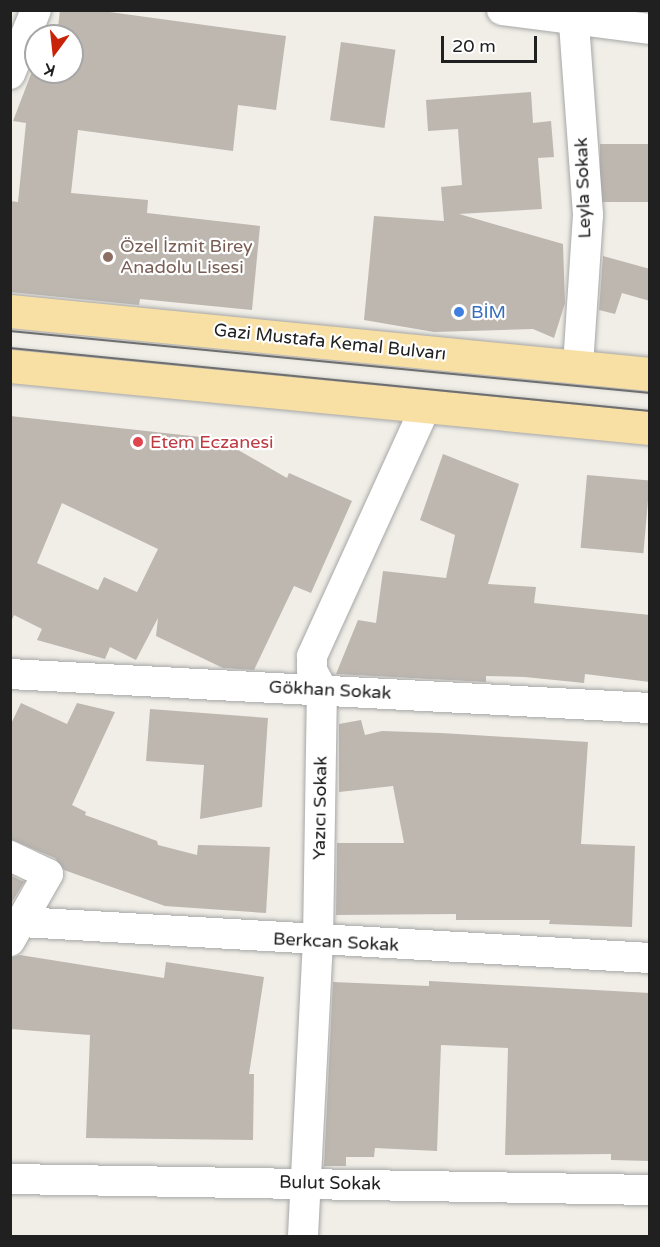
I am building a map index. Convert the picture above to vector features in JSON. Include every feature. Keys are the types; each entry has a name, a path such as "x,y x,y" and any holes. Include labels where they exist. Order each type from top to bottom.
{"main road":[{"name":"Gazi Mustafa Kemal Bulvarı","path":"10,311 650,374"},
{"path":"10,366 650,428"}],"street":[{"path":"10,74 36,10"},
{"path":"502,10 573,15 650,28"},
{"name":"Leyla Sokak","path":"573,15 588,215 578,366"},
{"name":"Yazıcı Sokak","path":"303,1236 318,941 322,689 312,670 312,656 426,406"},
{"name":"Gökhan Sokak","path":"10,674 650,708"},
{"path":"10,856 48,874 16,932"},
{"name":"Berkcan Sokak","path":"16,932 318,941 650,958"},
{"name":"Bulut Sokak","path":"10,1179 305,1182 650,1190"}],"building":[{"path":"60,10 95,10 286,36 276,110 238,105 233,151 78,130 71,193 148,200 147,213 260,226 252,310 140,299 139,305 10,292 10,201 18,202 26,123 13,121 27,84 84,84 84,24 58,24"},
{"path":"341,42 395,50 384,128 330,120"},
{"path":"531,92 533,123 551,121 554,157 538,158 542,209 459,214 563,244 565,303 554,338 533,329 434,332 364,320 374,216 444,221 441,187 462,185 458,129 428,131 426,100"},
{"path":"600,144 650,144 650,202 600,202"},
{"path":"603,256 650,269 650,301 622,293 615,314 599,310"},
{"path":"10,416 219,439 287,478 289,473 352,501 311,593 294,586 254,670 223,668 156,636 158,618 136,660 110,647 105,659 37,640 42,629 14,615 10,624","holes":["62,503 158,549 137,592 104,577 98,590 37,563"]},
{"path":"443,454 519,484 488,584 536,587 534,603 650,615 650,682 585,674 584,683 525,677 486,676 486,682 336,674 358,620 376,623 383,571 446,578 455,535 420,520"},
{"path":"587,475 650,480 643,553 581,548"},
{"path":"21,703 67,724 77,703 115,712 72,805 86,812 85,815 157,841 158,845 197,855 198,845 270,847 266,913 165,906 64,870 55,858 10,839 10,726"},
{"path":"150,709 268,718 262,807 200,819 204,765 146,761"},
{"path":"361,720 365,735 382,731 588,742 581,844 635,846 632,927 549,924 550,920 456,920 456,914 336,915 337,843 404,843 393,786 339,792 339,724"},
{"path":"10,875 24,882 10,905"},
{"path":"20,955 164,978 166,962 264,977 249,1074 254,1074 253,1140 86,1138 90,1035 10,1029 10,958"},
{"path":"429,981 650,993 650,1161 611,1160 611,1154 505,1155 508,1048 441,1045 437,1151 375,1148 374,1157 346,1157 346,1166 324,1166 333,982 429,986"}],"tram line":[{"path":"10,331 650,393"},
{"path":"10,348 650,411"}],"place":[{"name":"Özel İzmit Birey Anadolu Lisesi","path":"108,257"},
{"name":"BİM","path":"459,312"},
{"name":"Etem Eczanesi","path":"138,442"}]}
